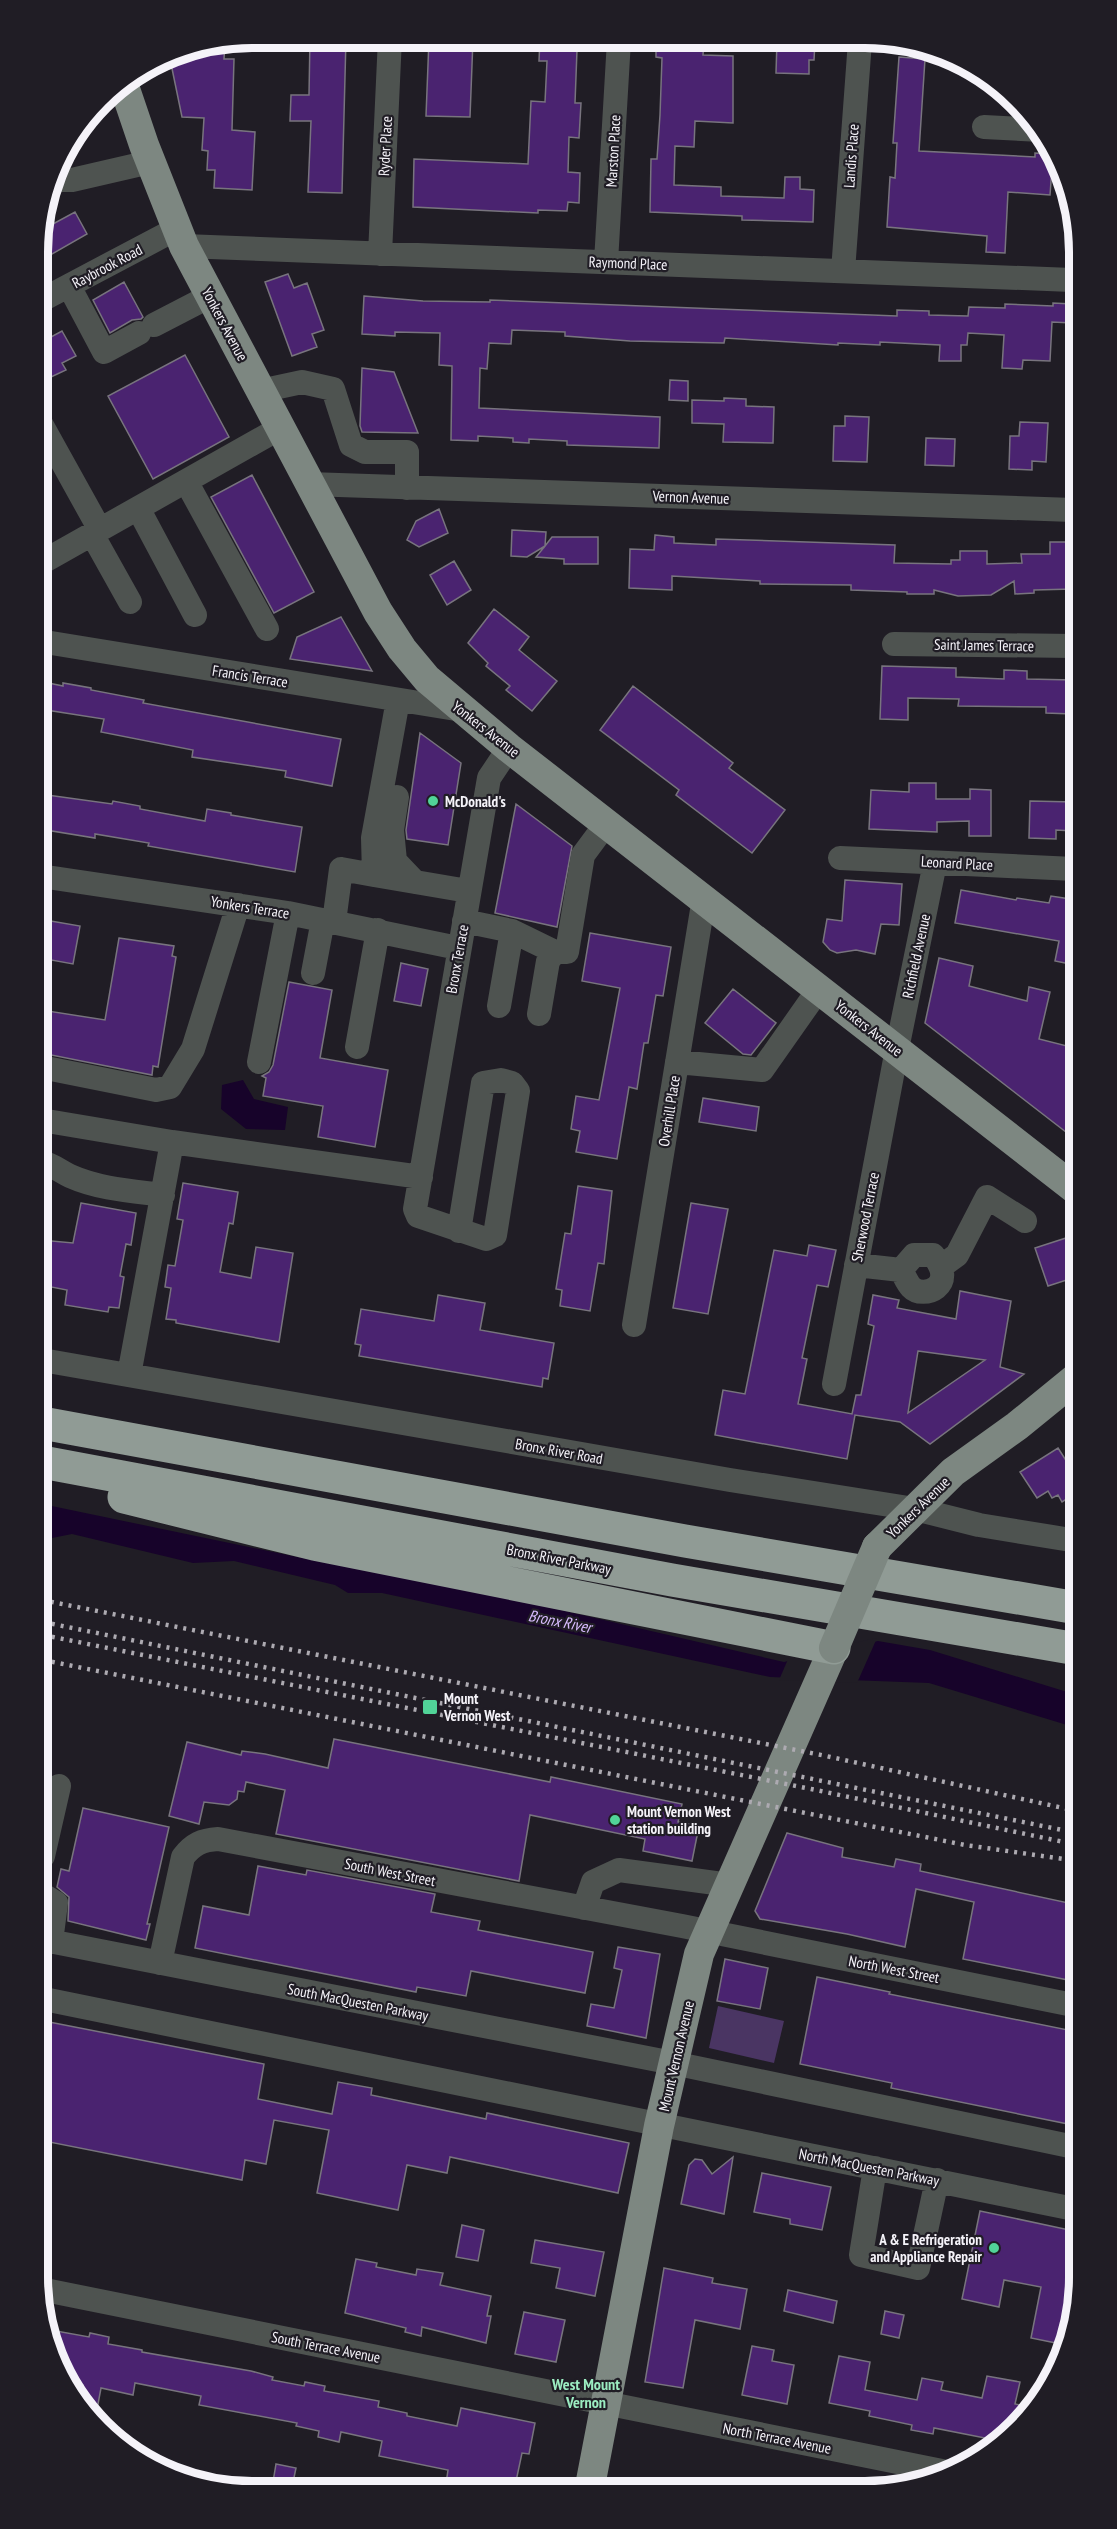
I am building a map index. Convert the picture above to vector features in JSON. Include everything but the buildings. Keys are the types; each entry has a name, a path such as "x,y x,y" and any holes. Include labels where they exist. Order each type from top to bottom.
{"highway":[{"path":"48,1424 674,1540 1069,1607"},
{"name":"Bronx River Parkway","path":"48,1463 608,1568 1069,1648"},
{"path":"48,1474 223,1523 507,1584 834,1648"}],"main road":[{"name":"Yonkers Avenue","path":"126,92 150,162 180,238 378,612 402,649 427,679 509,748 1069,1182"},
{"name":"Yonkers Avenue","path":"834,1648 877,1547 953,1473 1017,1426 1069,1384"},
{"name":"Mount Vernon Avenue","path":"591,2481 659,2126 699,1954 834,1648"}],"street":[{"name":"Ryder Place","path":"380,254 390,48"},
{"name":"Marston Place","path":"606,262 619,48"},
{"name":"Landis Place","path":"843,271 859,48"},
{"path":"984,127 1027,129"},
{"path":"62,180 72,180 150,162"},
{"name":"Raymond Place","path":"180,238 380,254 1069,280"},
{"name":"Raybrook Road","path":"48,297 180,238"},
{"path":"69,286 104,352 210,296"},
{"path":"260,391 302,382 333,389 351,446 365,452 407,452 406,488"},
{"path":"48,559 280,428"},
{"path":"48,438 130,602"},
{"path":"186,481 267,629"},
{"name":"Vernon Avenue","path":"309,484 1069,510"},
{"path":"138,508 195,615"},
{"name":"Francis Terrace","path":"48,642 462,710"},
{"name":"Saint James Terrace","path":"894,644 1069,646"},
{"path":"374,875 373,838 398,700"},
{"path":"390,740 400,782 392,830 395,861 415,882"},
{"name":"Bronx Terrace","path":"459,1231 418,1216 415,1209 489,778 509,748"},
{"path":"464,921 512,931 555,952 567,952 583,855 606,824"},
{"name":"Leonard Place","path":"840,858 1069,868"},
{"name":"Richfield Avenue","path":"897,1049 935,862"},
{"path":"313,973 341,869 468,891"},
{"name":"Yonkers Terrace","path":"48,877 288,913 458,948"},
{"name":"Overhill Place","path":"634,1324 704,898"},
{"path":"48,1068 156,1090 170,1087 193,1049 238,905"},
{"path":"259,1062 288,913"},
{"path":"357,1047 378,930"},
{"path":"499,1006 512,931"},
{"path":"539,1014 548,961 555,952"},
{"path":"677,1062 762,1070 819,989"},
{"name":"Sherwood Terrace","path":"834,1384 897,1049"},
{"path":"501,1080 512,1083 518,1091 495,1235 486,1239 459,1231 483,1083 501,1080"},
{"path":"48,1121 172,1143 421,1177"},
{"path":"129,1375 172,1143"},
{"path":"48,1163 70,1176 106,1186 163,1195"},
{"path":"856,1265 901,1270 914,1256 933,1256 942,1266 957,1255 987,1197 1025,1221"},
{"name":"Bronx River Road","path":"48,1361 730,1480 915,1509 979,1525 1069,1540"},
{"path":"48,1834 59,1786"},
{"name":"South West Street","path":"160,1963 183,1857 192,1845 205,1840 218,1839 710,1932"},
{"path":"584,1908 593,1882 619,1870 730,1885"},
{"path":"48,1898 56,1903 48,1937"},
{"name":"North West Street","path":"710,1932 1069,2004"},
{"name":"South MacQuesten Parkway","path":"48,1941 673,2063"},
{"path":"48,2001 659,2126"},
{"path":"673,2063 1069,2146"},
{"name":"North MacQuesten Parkway","path":"659,2126 1069,2208"},
{"path":"875,2168 861,2255 918,2268 937,2180"},
{"name":"South Terrace Avenue","path":"49,2291 607,2404"},
{"name":"North Terrace Avenue","path":"607,2404 932,2469"}],"path":[{"path":"718,1811 729,1814"}],"shaded area":[{"path":"718,2006 784,2021 774,2063 709,2048"}],"water":[{"path":"243,1080 254,1099 288,1107 285,1130 246,1129 221,1109 222,1085"},
{"name":"Bronx River","path":"48,1505 500,1596 784,1662 878,1641 930,1650 1069,1693 1069,1726 929,1683 770,1677 382,1593 348,1593 335,1585 234,1561 193,1563 72,1534 48,1539"}],"pier":[{"path":"877,1638 857,1683 779,1680 789,1657"}],"railway":[{"path":"48,1601 826,1756 1069,1809"},
{"path":"48,1623 1069,1831"},
{"path":"48,1636 1069,1843"},
{"path":"48,1661 965,1845 1069,1860"}],"place":[{"name":"McDonald's","path":"433,801"},
{"name":"Mount Vernon West","path":"430,1707"},
{"name":"Mount Vernon West station building","path":"615,1820"},
{"name":"A & E Refrigeration and Appliance Repair","path":"994,2248"}],"district":[{"name":"West Mount Vernon","path":"586,2393"}]}
